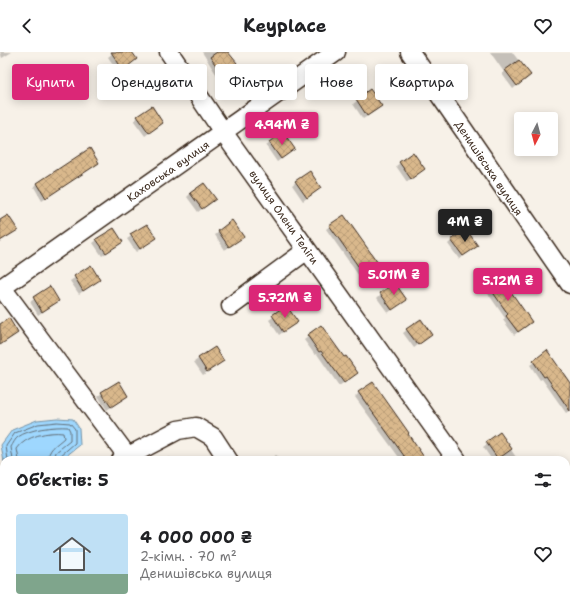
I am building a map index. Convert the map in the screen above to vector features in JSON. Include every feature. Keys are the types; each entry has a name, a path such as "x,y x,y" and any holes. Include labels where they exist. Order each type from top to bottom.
{"street":[{"name":"вулиця Олени Теліги","path":"169,52 223,132 454,456"},
{"name":"Каховська вулиця","path":"1,289 336,52"},
{"name":"Денишівська вулиця","path":"410,52 570,284"},
{"path":"231,306 307,250"},
{"path":"1,289 123,456"},
{"path":"128,456 178,430 196,428 213,437 225,456"}],"water":[{"path":"57,418 73,419 79,428 80,445 66,456 3,456 1,445 12,430 37,420"}],"building":[{"path":"111,52 132,52 137,59 131,64 119,64"},
{"path":"217,52 228,52 237,63 215,64 210,57"},
{"path":"519,60 531,75 517,86 505,70"},
{"path":"370,89 375,96 375,100 378,100 382,106 367,116 357,100 367,100 367,91"},
{"path":"152,106 163,123 149,133 137,116"},
{"path":"283,132 295,149 281,159 269,142"},
{"path":"90,148 99,163 46,198 37,183"},
{"path":"413,152 425,169 411,179 399,162"},
{"path":"310,171 321,188 307,198 295,181"},
{"path":"204,183 216,199 202,209 190,193"},
{"path":"8,215 18,230 0,241 0,220"},
{"path":"344,215 378,263 363,273 329,225"},
{"path":"232,220 244,237 229,247 218,231"},
{"path":"147,224 157,238 140,249 130,234"},
{"path":"114,228 123,242 106,253 96,239"},
{"path":"466,229 478,246 463,256 451,240"},
{"path":"91,265 100,280 83,291 74,276"},
{"path":"499,271 511,287 509,289 532,322 518,332 506,316 508,314 485,281"},
{"path":"395,283 407,300 392,310 380,293"},
{"path":"50,286 59,301 42,312 33,297"},
{"path":"286,305 298,322 283,332 272,315"},
{"path":"9,318 18,333 0,345 0,324"},
{"path":"421,319 432,335 418,345 406,329"},
{"path":"321,325 344,357 346,356 358,373 344,383 321,351 319,352 307,335"},
{"path":"215,347 224,361 207,372 198,358"},
{"path":"547,350 570,383 570,411 546,376 544,377 533,361"},
{"path":"119,381 128,396 111,407 101,392"},
{"path":"373,382 423,456 404,456 358,392"},
{"path":"500,432 512,449 502,456 496,456 486,442"}]}
